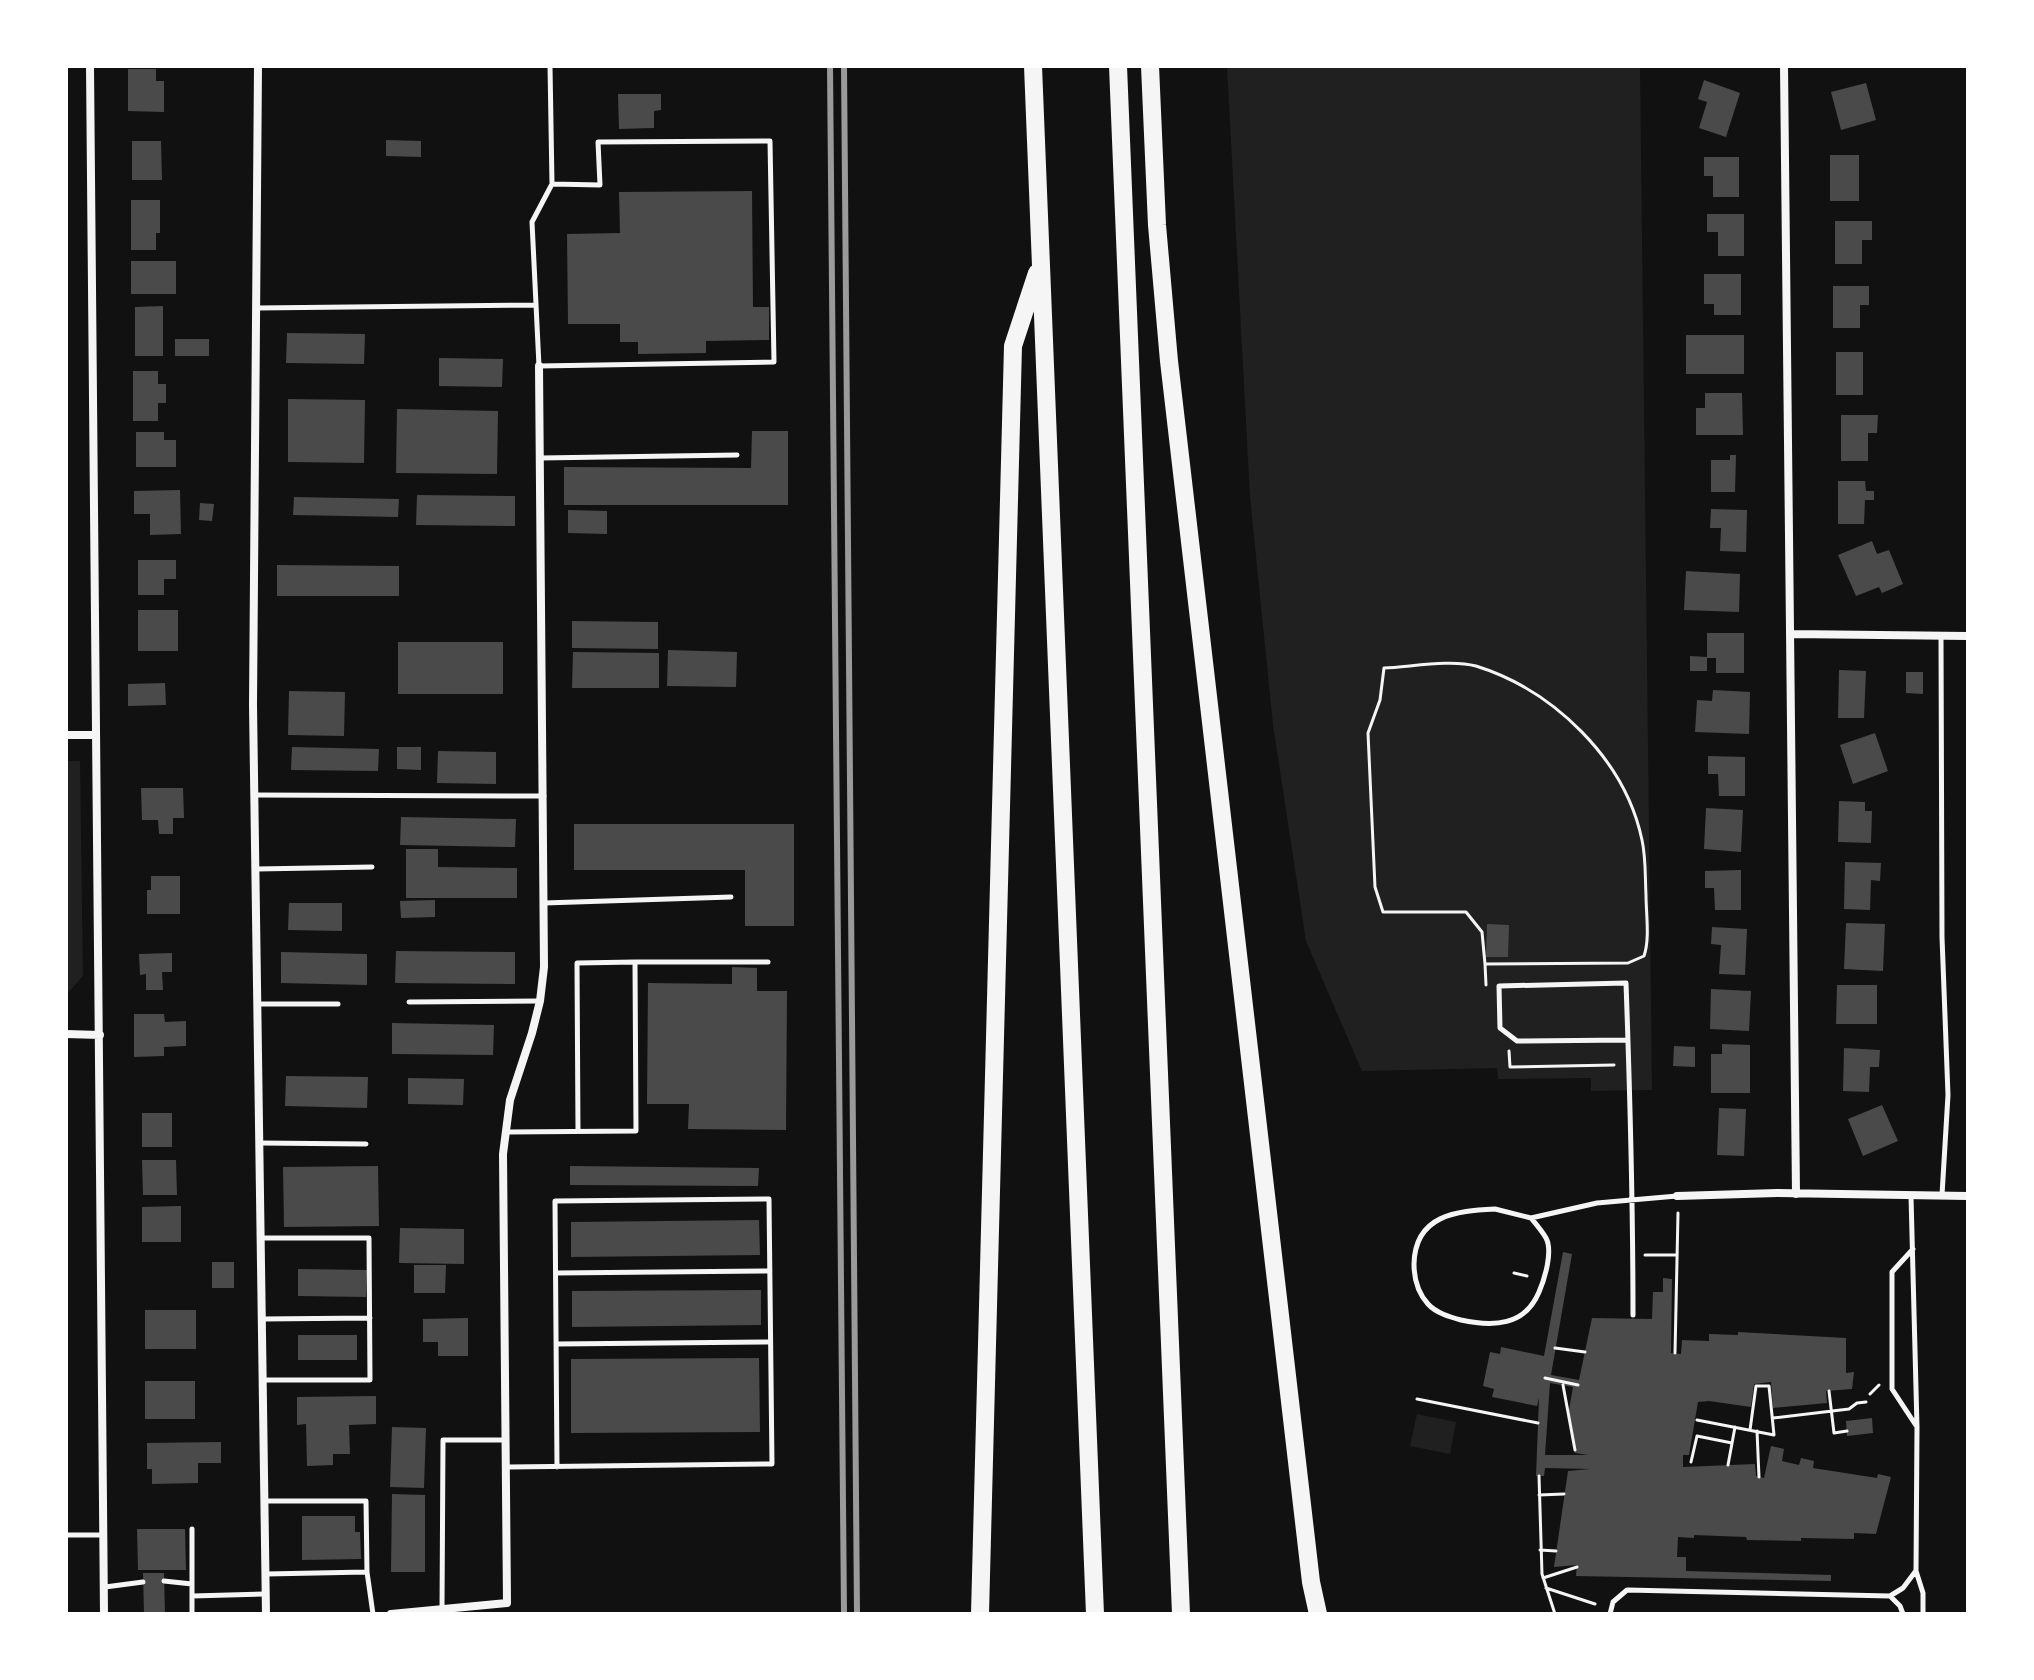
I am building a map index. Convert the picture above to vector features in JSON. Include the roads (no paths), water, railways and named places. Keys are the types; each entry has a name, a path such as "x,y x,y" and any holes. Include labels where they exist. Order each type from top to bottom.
{"highway":[{"path":"1033,66 1095,1614"},
{"path":"1118,66 1181,1614"},
{"path":"1150,66 1157,225 1170,375 1311,1582 1318,1614"},
{"path":"980,1614 1013,346 1041,259"},
{"path":"1310,1614 1311,1582"}],"street":[{"path":"90,66 104,1614"},
{"path":"258,66 254,795 266,1614"},
{"path":"1784,66 1796,1194"},
{"path":"391,1614 507,1603 503,1154 510,1100 540,1001 544,967 539,366"},
{"path":"1791,634 1968,636"},
{"path":"66,735 96,735"},
{"path":"66,1034 100,1035"},
{"path":"1677,1196 1968,1196"}],"lane":[{"path":"550,66 552,184 532,222 539,366 774,362 770,141 598,142 600,185 552,184"},
{"path":"256,308 536,305"},
{"path":"540,458 737,455"},
{"path":"1941,636 1942,937 1948,1095 1942,1195"},
{"path":"254,795 544,796"},
{"path":"255,869 372,867"},
{"path":"544,903 731,897"},
{"path":"505,1132 636,1131 635,962"},
{"path":"578,1131 577,963 768,962"},
{"path":"1628,1040 1517,1041 1500,1028 1499,986 1626,983 1628,1040 1632,1200 1633,1315"},
{"path":"409,1002 540,1001"},
{"path":"257,1004 338,1004"},
{"path":"259,1143 366,1144"},
{"path":"1531,1218 1547,1240 1547,1262 1540,1290 1523,1315 1506,1323 1481,1324 1447,1317 1429,1306 1418,1290 1414,1272 1415,1256 1418,1242 1435,1221 1466,1210 1495,1209 1531,1218 1597,1203 1677,1196"},
{"path":"1911,1196 1917,1427 1916,1571 1923,1593 1923,1614"},
{"path":"506,1467 557,1467 772,1464 769,1199 555,1201 557,1467"},
{"path":"261,1238 369,1238 370,1380 263,1380"},
{"path":"1914,1248 1892,1272 1892,1389 1917,1427"},
{"path":"556,1273 770,1271"},
{"path":"262,1319 370,1318"},
{"path":"557,1344 770,1342"},
{"path":"442,1609 443,1440 505,1440"},
{"path":"264,1501 366,1501 367,1572 373,1614"},
{"path":"192,1529 192,1614"},
{"path":"66,1535 103,1535"},
{"path":"1610,1614 1613,1602 1627,1590 1890,1596 1903,1588 1916,1571"},
{"path":"265,1574 367,1572"},
{"path":"164,1581 192,1584"},
{"path":"104,1587 143,1582"},
{"path":"192,1596 265,1594"},
{"path":"1890,1596 1903,1614"}],"railway":[{"path":"830,66 844,1614"},
{"path":"844,66 857,1614"}]}
